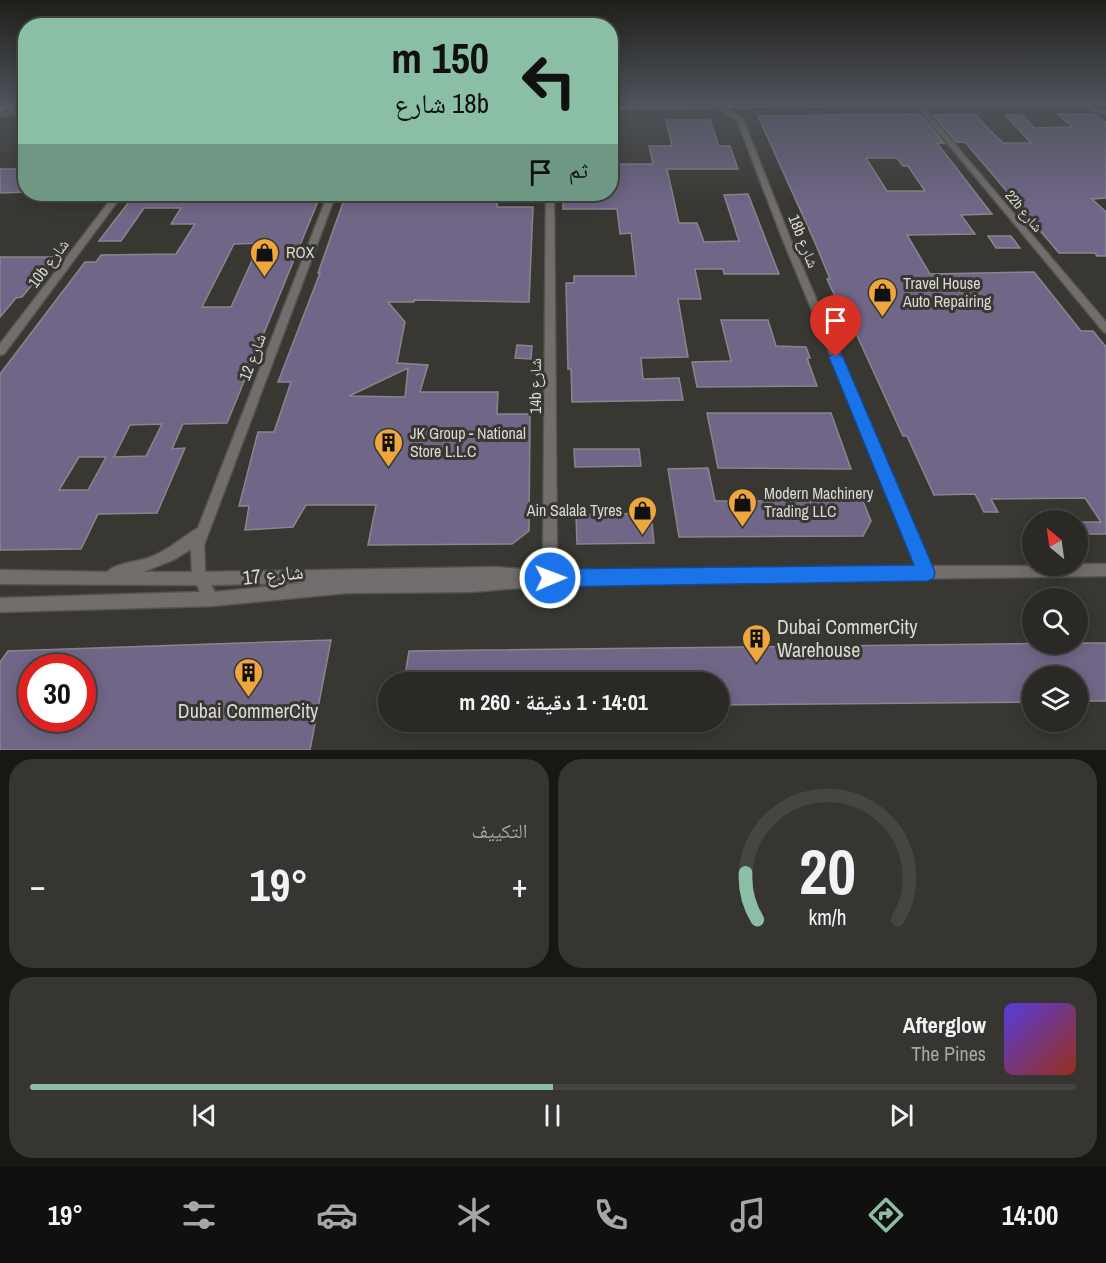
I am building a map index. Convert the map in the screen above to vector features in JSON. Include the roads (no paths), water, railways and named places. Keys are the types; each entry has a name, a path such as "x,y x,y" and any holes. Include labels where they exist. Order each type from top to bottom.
{"street":[{"name":"18b شارع","path":"746,135 790,249 927,573"},
{"name":"22b شارع","path":"944,135 1106,329"},
{"name":"10b شارع","path":"0,351 114,201"},
{"name":"شارع 12","path":"212,599 199,578 196,561 198,545 329,201"},
{"name":"14b شارع","path":"550,201 550,578"},
{"path":"99,577 160,561 190,543 203,531"},
{"name":"شارع 17","path":"0,605 212,599 347,586 470,585 550,578 1106,570"},
{"name":"شارع 17","path":"0,577 164,579 496,574 550,578"}],"place":[{"name":"ROX","path":"265,278"},
{"name":"Travel House Auto Repairing","path":"882,318"},
{"name":"JK Group - National Store L.L.C","path":"389,468"},
{"name":"Modern Machinery Trading LLC","path":"743,528"},
{"name":"Ain Salala Tyres","path":"643,536"},
{"name":"Dubai CommerCity Warehouse","path":"756,664"},
{"name":"Dubai CommerCity","path":"248,698"}]}
